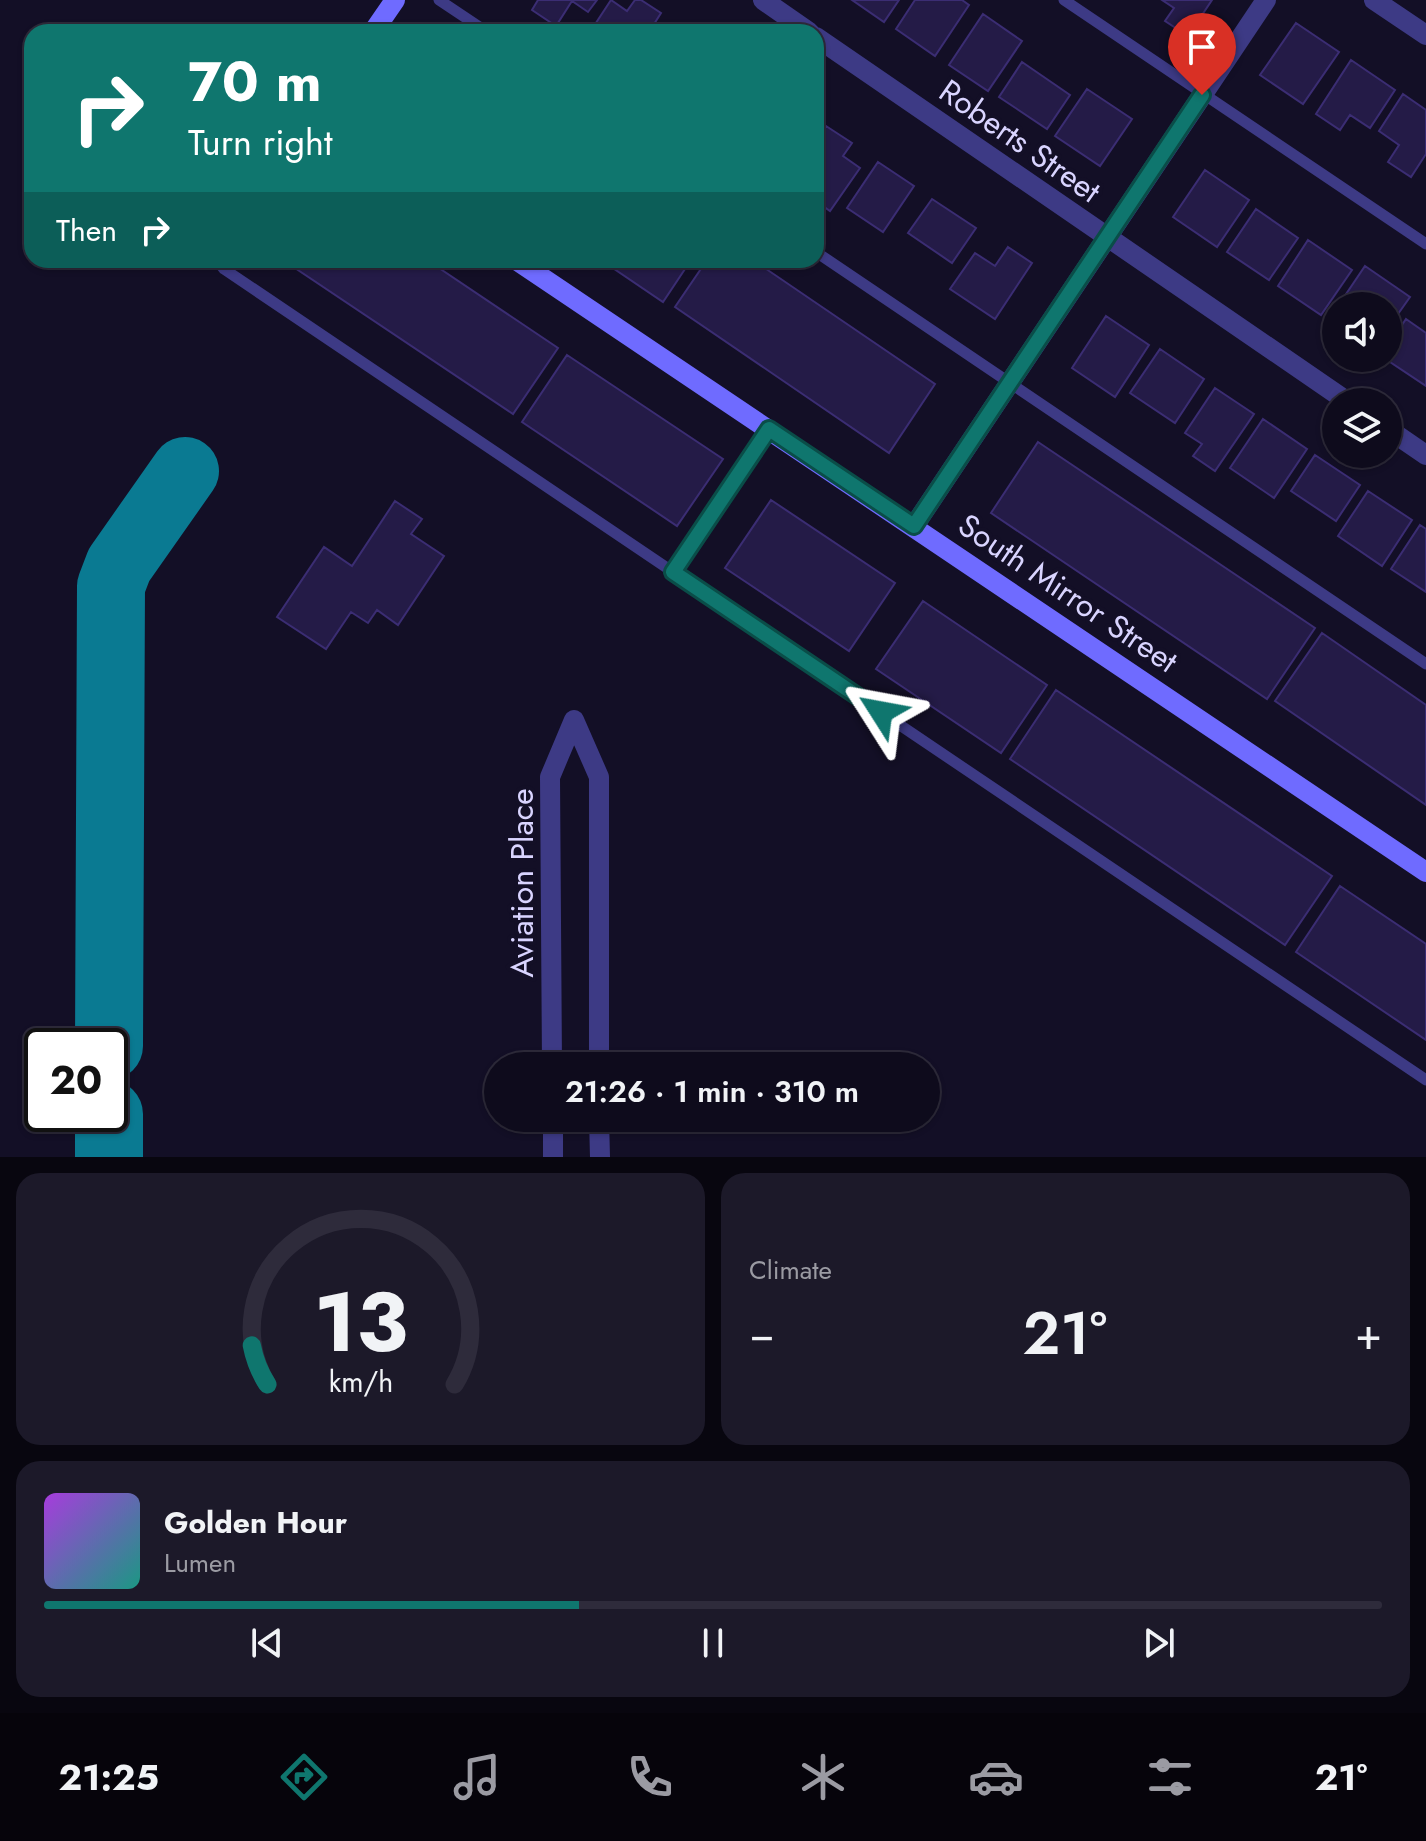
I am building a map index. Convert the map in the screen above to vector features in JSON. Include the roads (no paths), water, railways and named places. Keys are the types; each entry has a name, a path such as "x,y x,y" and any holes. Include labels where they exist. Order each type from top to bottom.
{"street":[{"path":"378,24 395,0"},
{"path":"763,0 798,24"},
{"path":"914,526 1266,0"},
{"path":"1374,0 1426,35"},
{"name":"Roberts Street","path":"824,43 1328,388"},
{"name":"South Mirror Street","path":"528,268 1426,872"},
{"path":"1402,439 1426,455"},
{"name":"Aviation Place","path":"552,1052 550,777 574,720 599,777 599,1052"},
{"path":"553,1132 553,1157"},
{"path":"599,1132 600,1157"}],"lane":[{"path":"439,0 475,24"},
{"path":"1064,0 1426,244"},
{"path":"824,257 1426,664"},
{"path":"223,268 1426,1080"},
{"path":"673,572 769,429"}]}
